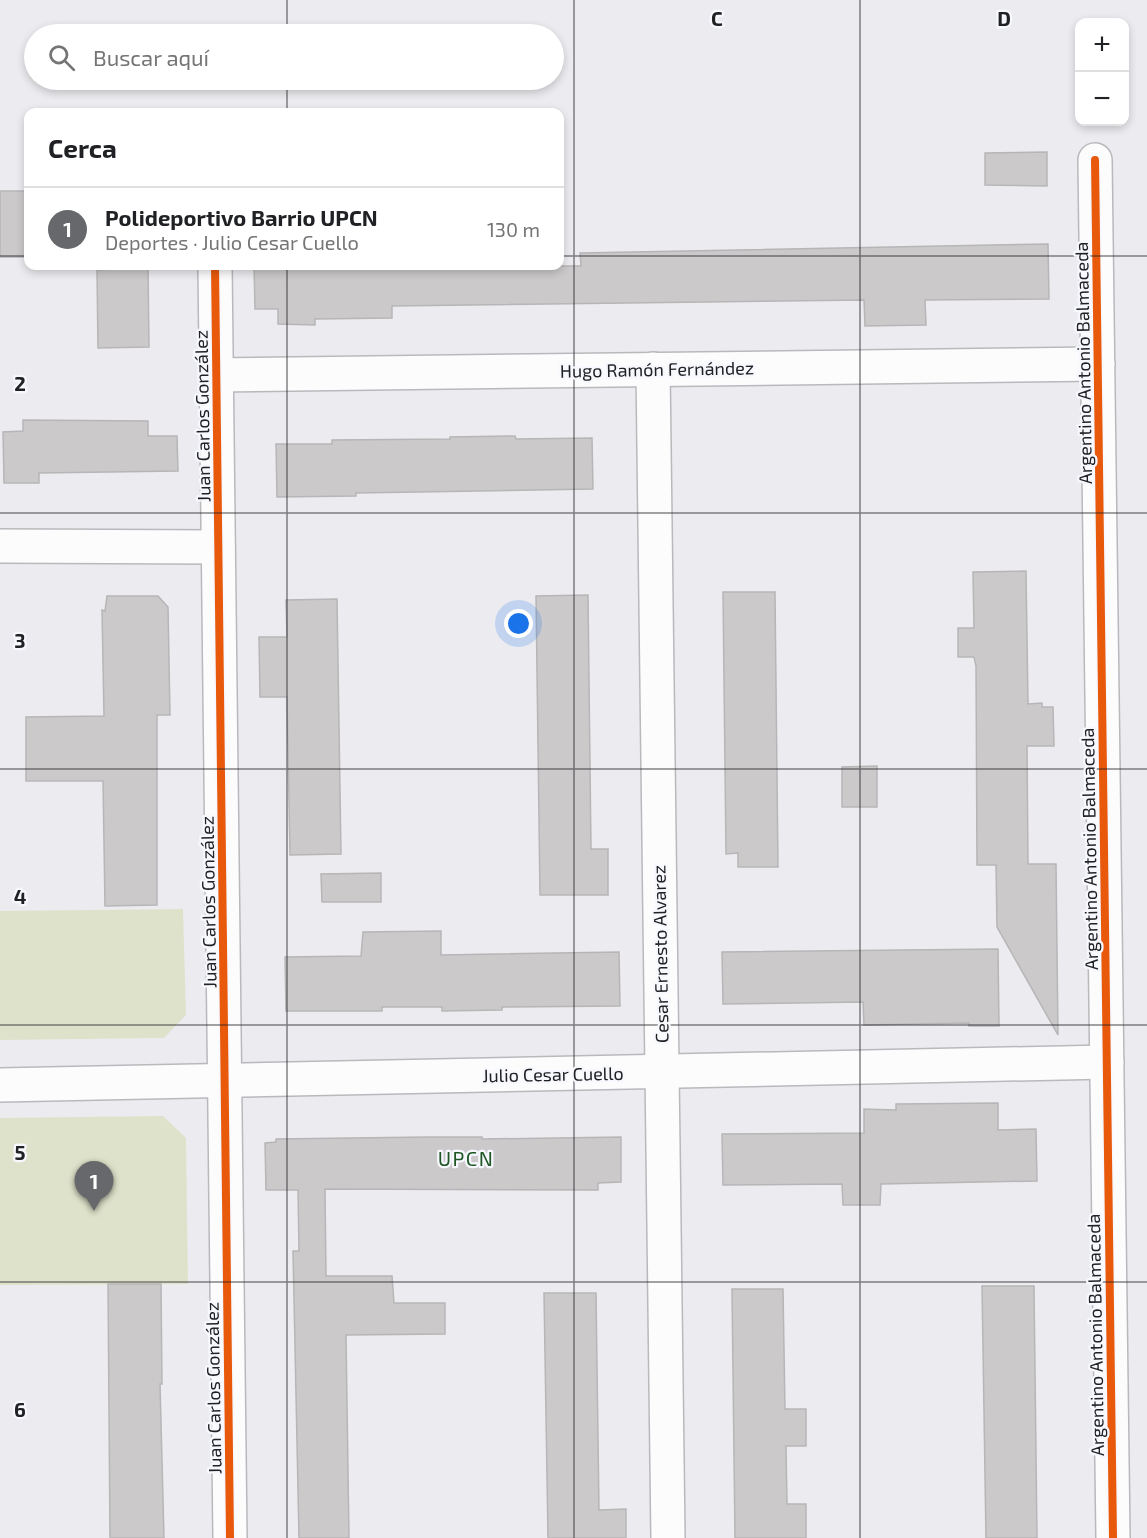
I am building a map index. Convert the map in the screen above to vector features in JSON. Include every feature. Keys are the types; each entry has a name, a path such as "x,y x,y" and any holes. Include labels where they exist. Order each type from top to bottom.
{"street":[{"name":"Argentino Antonio Balmaceda","path":"1095,160 1113,1538"},
{"name":"Juan Carlos González","path":"215,270 230,1538"},
{"name":"Hugo Ramón Fernández","path":"216,375 1098,364"},
{"name":"Cesar Ernesto Alvarez","path":"653,369 668,1538"},
{"path":"0,546 218,548"},
{"name":"Julio Cesar Cuello","path":"0,1085 1107,1062"}],"green space":[{"path":"183,909 186,1015 164,1038 0,1040 0,911"},
{"path":"163,1116 186,1138 188,1284 0,1285 0,1118"}],"building":[{"path":"1047,152 1047,186 985,185 985,153"},
{"path":"0,191 24,191 24,257 0,257"},
{"path":"1048,244 1049,299 925,300 926,325 865,326 864,300 392,306 392,318 315,319 315,325 278,324 278,309 255,309 254,270 564,270 564,266 581,266 580,253"},
{"path":"97,270 148,270 149,347 98,348"},
{"path":"23,420 148,421 148,436 177,436 178,471 39,473 39,483 4,483 3,432 23,431"},
{"path":"515,436 516,439 592,438 593,489 356,493 356,496 277,497 276,444 332,444 332,440"},
{"path":"1026,571 1028,704 1042,703 1042,707 1053,707 1054,746 1027,746 1028,864 1056,864 1058,1035 997,927 996,865 977,865 976,666 974,657 958,657 958,628 974,628 973,572"},
{"path":"723,592 775,592 778,867 738,867 738,853 726,854"},
{"path":"588,595 591,849 608,849 608,895 540,895 536,596"},
{"path":"107,596 158,596 168,607 170,715 157,715 157,905 105,906 103,781 26,781 26,717 104,716 102,610 105,611"},
{"path":"337,599 341,854 290,855 287,697 260,697 259,637 287,637 286,600"},
{"path":"877,766 877,807 842,807 842,767"},
{"path":"381,873 381,902 322,902 321,874"},
{"path":"441,931 441,955 619,952 620,1006 502,1007 502,1010 442,1011 442,1007 382,1007 382,1011 286,1011 285,957 361,956 363,932"},
{"path":"998,949 999,1026 969,1026 969,1023 864,1025 863,1002 723,1004 722,952"},
{"path":"998,1103 998,1130 1036,1129 1037,1181 881,1184 880,1205 843,1205 842,1184 723,1185 722,1134 864,1133 864,1109 896,1110 896,1104"},
{"path":"482,1137 482,1139 621,1137 621,1182 598,1183 598,1190 325,1189 326,1276 392,1276 394,1303 445,1303 445,1334 346,1335 349,1538 299,1538 293,1251 299,1251 298,1190 266,1190 265,1143 276,1142 276,1139"},
{"path":"108,1284 161,1284 162,1384 160,1384 164,1538 110,1538"},
{"path":"982,1286 1034,1286 1037,1538 986,1538"},
{"path":"732,1289 783,1289 785,1409 806,1409 806,1446 786,1446 787,1504 806,1504 806,1538 735,1538"},
{"path":"544,1293 596,1293 599,1510 626,1509 626,1538 548,1538"}],"cycle path":[{"path":"1095,160 1113,1538"},
{"path":"215,270 230,1538"}],"place":[{"name":"Polideportivo Barrio UPCN","path":"94,1211"}],"district":[{"name":"UPCN","path":"466,1158"}]}
